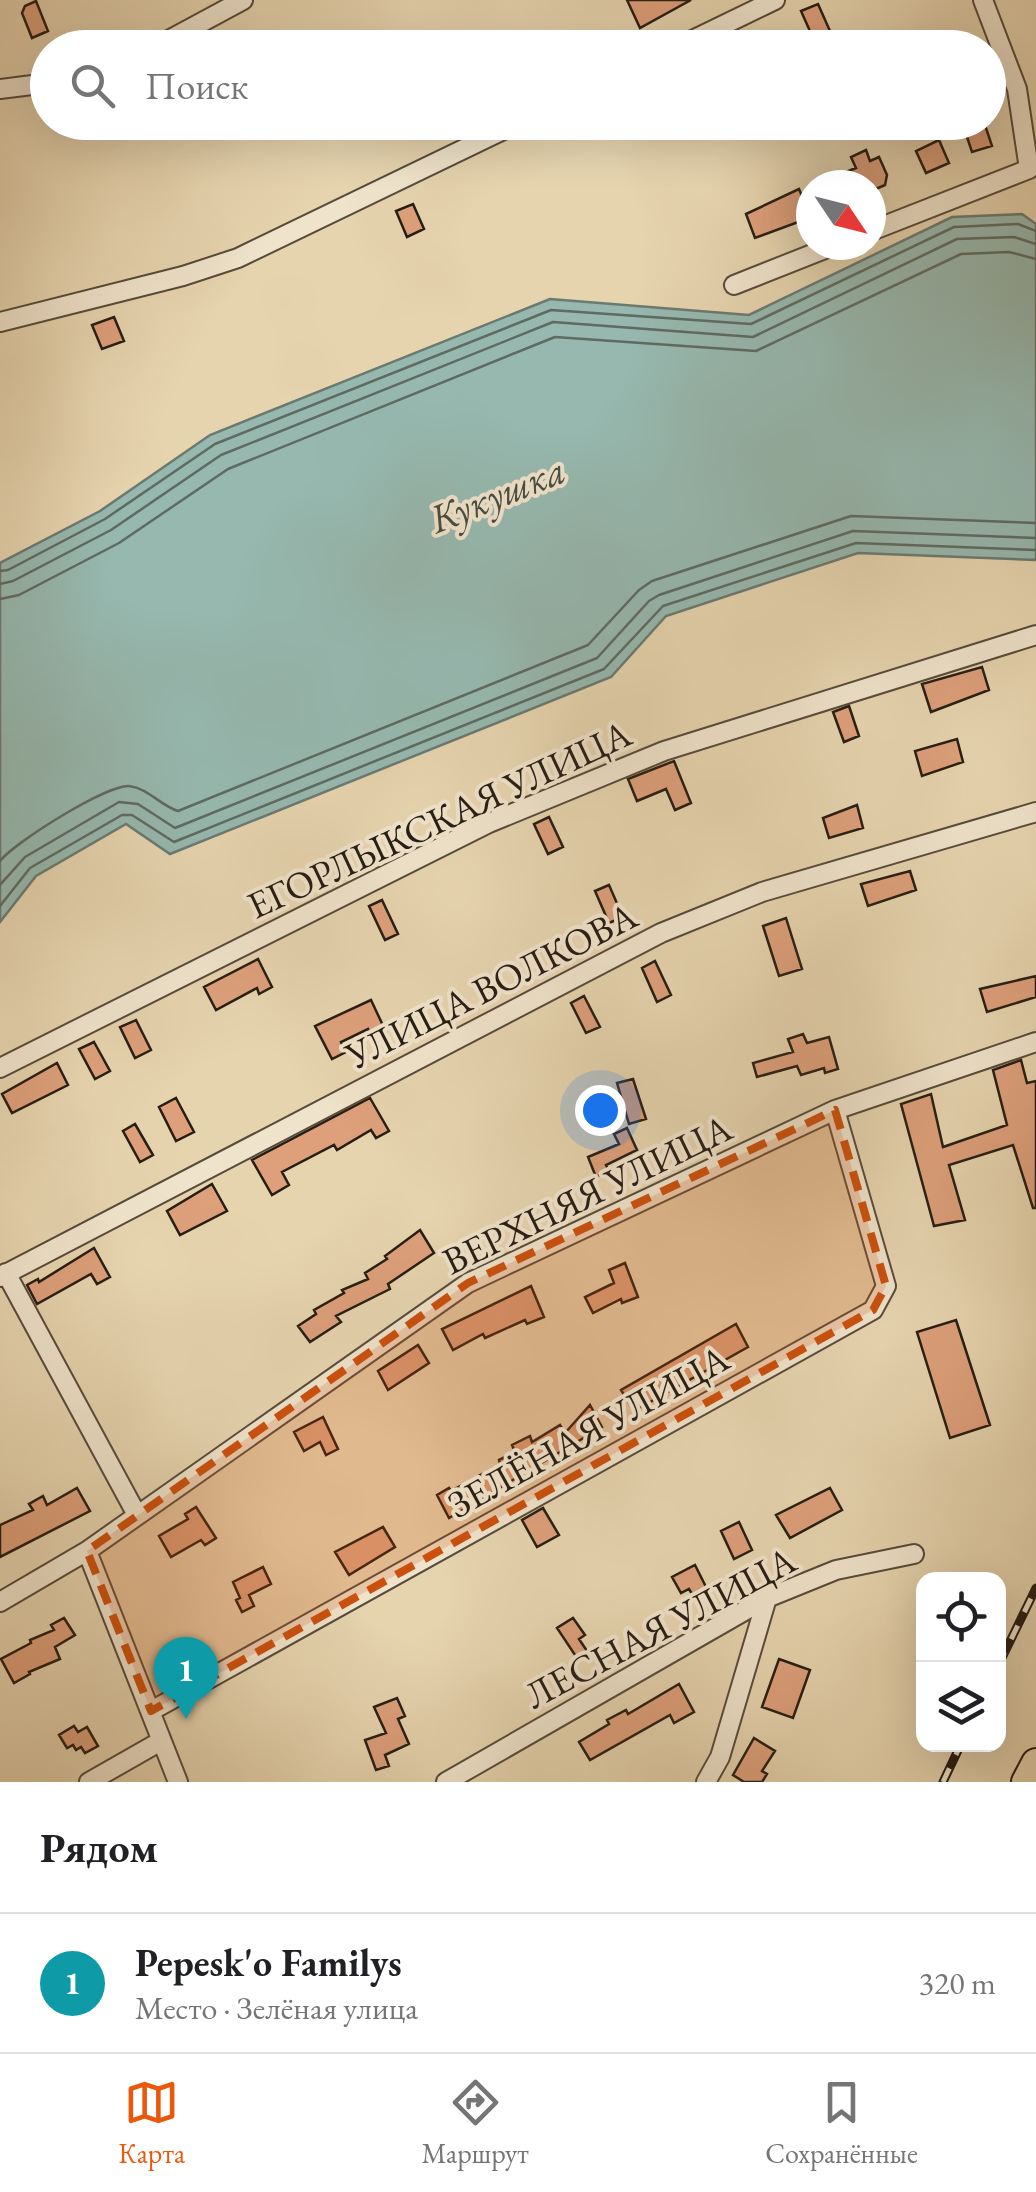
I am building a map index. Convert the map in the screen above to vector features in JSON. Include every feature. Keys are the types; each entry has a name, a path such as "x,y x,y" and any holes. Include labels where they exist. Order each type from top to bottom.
{"main road":[{"path":"1026,1782 1036,1763"}],"street":[{"path":"187,30 242,0"},
{"path":"713,30 775,0"},
{"path":"983,0 994,30"},
{"path":"886,225 1030,169 1016,89 1006,62"},
{"path":"0,89 30,85"},
{"path":"0,322 238,258 483,140"},
{"path":"734,285 797,260"},
{"name":"ЕГОРЛЫКСКАЯ УЛИЦА","path":"0,1068 489,824 541,802 664,751 1036,635"},
{"name":"УЛИЦА ВОЛКОВА","path":"3,1275 660,934 762,892 1036,812"},
{"name":"ВЕРХНЯЯ УЛИЦА","path":"0,1602 87,1551 468,1283 834,1110 1036,1042"},
{"name":"ЗЕЛЁНАЯ УЛИЦА","path":"151,1711 873,1310 886,1286 834,1110"},
{"path":"3,1275 136,1515"},
{"path":"87,1551 178,1782"},
{"name":"ЛЕСНАЯ УЛИЦА","path":"446,1782 767,1598 836,1570 914,1554"},
{"path":"706,1782 720,1756 767,1598"},
{"path":"90,1782 161,1741"}],"highlighted area":[{"path":"835,1110 886,1286 873,1310 151,1711 87,1551 468,1283"}],"water":[{"name":"Кукушка","path":"1022,214 1036,224 1036,560 858,553 666,616 611,677 170,854 126,824 36,876 0,922 0,563 100,511 210,435 550,299 749,315 863,260 886,260 886,249 952,217"}],"building":[{"path":"627,0 691,0 640,28"},
{"path":"36,1 48,30 30,33 22,13 25,6"},
{"path":"818,4 830,30 809,30 801,11"},
{"path":"939,140 949,163 926,173 916,151"},
{"path":"968,140 990,140 992,146 972,152"},
{"path":"866,150 870,161 879,157 885,170 851,170 856,168 851,157"},
{"path":"796,190 796,223 755,238 746,214"},
{"path":"413,204 424,229 407,237 396,211"},
{"path":"114,317 124,341 102,349 92,325"},
{"path":"982,667 989,690 931,712 922,684"},
{"path":"849,706 859,736 844,742 833,712"},
{"path":"957,739 963,762 922,776 915,751"},
{"path":"674,761 691,803 675,810 666,789 637,801 628,779"},
{"path":"857,805 863,828 829,838 823,818"},
{"path":"549,817 563,847 548,854 534,824"},
{"path":"910,871 916,890 868,906 861,884"},
{"path":"609,885 623,917 609,923 595,891"},
{"path":"382,900 398,934 385,940 369,906"},
{"path":"786,918 802,969 779,976 763,926"},
{"path":"258,959 272,987 259,994 257,988 216,1010 204,987"},
{"path":"655,961 671,995 657,1002 642,968"},
{"path":"1036,976 1036,997 987,1012 980,989"},
{"path":"584,996 600,1027 586,1033 571,1003"},
{"path":"371,1000 386,1032 372,1039 368,1029 341,1042 346,1052 332,1059 315,1026"},
{"path":"136,1020 151,1050 135,1058 120,1027"},
{"path":"803,1034 807,1043 829,1037 838,1069 825,1073 824,1068 801,1075 797,1066 757,1077 753,1063 793,1052 788,1039"},
{"path":"94,1042 110,1071 95,1079 79,1049"},
{"path":"1021,1060 1027,1083 1036,1081 1036,1208 1013,1145 949,1165 965,1220 934,1226 901,1104 931,1094 943,1147 1007,1125 993,1070"},
{"path":"57,1063 68,1085 12,1113 2,1094"},
{"path":"633,1079 646,1119 629,1124 617,1083"},
{"path":"176,1098 194,1132 176,1141 159,1107"},
{"path":"370,1098 389,1131 376,1138 371,1130 337,1150 334,1145 282,1172 289,1185 272,1195 252,1160"},
{"path":"135,1124 153,1155 140,1162 123,1131"},
{"path":"627,1128 637,1150 606,1165 609,1171 596,1177 588,1157 619,1144 614,1134"},
{"path":"212,1184 227,1211 180,1235 167,1211"},
{"path":"420,1230 434,1253 388,1284 390,1289 336,1316 341,1322 310,1342 298,1326 316,1314 314,1310 344,1293 342,1290 368,1279 365,1273"},
{"path":"94,1248 110,1277 97,1284 91,1274 37,1304 27,1285 38,1279 39,1282"},
{"path":"625,1263 638,1297 622,1303 621,1299 593,1313 585,1297 614,1283 609,1270"},
{"path":"531,1286 544,1317 527,1324 525,1320 485,1338 483,1334 453,1350 442,1329"},
{"path":"956,1320 990,1425 950,1438 917,1332"},
{"path":"736,1324 748,1347 634,1411 621,1390"},
{"path":"418,1345 429,1363 388,1390 378,1371"},
{"path":"590,1405 602,1427 449,1518 437,1495 500,1464 499,1460 515,1452 512,1445 530,1436 532,1442 560,1425 565,1433"},
{"path":"323,1417 338,1449 326,1455 320,1442 304,1451 294,1432"},
{"path":"77,1488 90,1511 0,1557 0,1525 33,1510 29,1504 43,1496 47,1505"},
{"path":"830,1488 842,1510 790,1538 776,1515"},
{"path":"196,1507 216,1538 205,1545 201,1540 171,1557 159,1536 188,1519 185,1514"},
{"path":"543,1508 559,1535 537,1547 522,1520"},
{"path":"739,1522 752,1550 734,1559 721,1531"},
{"path":"383,1527 395,1547 349,1575 335,1552"},
{"path":"695,1565 706,1587 692,1594 689,1589 681,1593 672,1577"},
{"path":"263,1567 271,1584 249,1595 254,1606 242,1612 233,1582"},
{"path":"64,1618 75,1635 55,1647 60,1659 14,1683 1,1659 54,1630 51,1625"},
{"path":"573,1618 585,1635 579,1639 587,1651 577,1658 557,1628"},
{"path":"779,1659 810,1670 793,1718 762,1707"},
{"path":"679,1684 694,1712 674,1723 670,1715 590,1760 579,1742 609,1724 607,1720 626,1710 628,1714"},
{"path":"397,1698 405,1716 398,1719 409,1744 385,1755 389,1766 376,1770 365,1740 386,1733 374,1707"},
{"path":"74,1726 78,1732 87,1727 98,1746 85,1753 81,1747 67,1748 59,1735"},
{"path":"754,1738 775,1751 762,1771 767,1774 762,1782 744,1782 733,1775"}],"railway":[{"path":"1000,1662 1036,1588"},
{"path":"943,1782 957,1752"}],"place":[{"name":"Pepesk'o Familys","path":"186,1719"}]}
